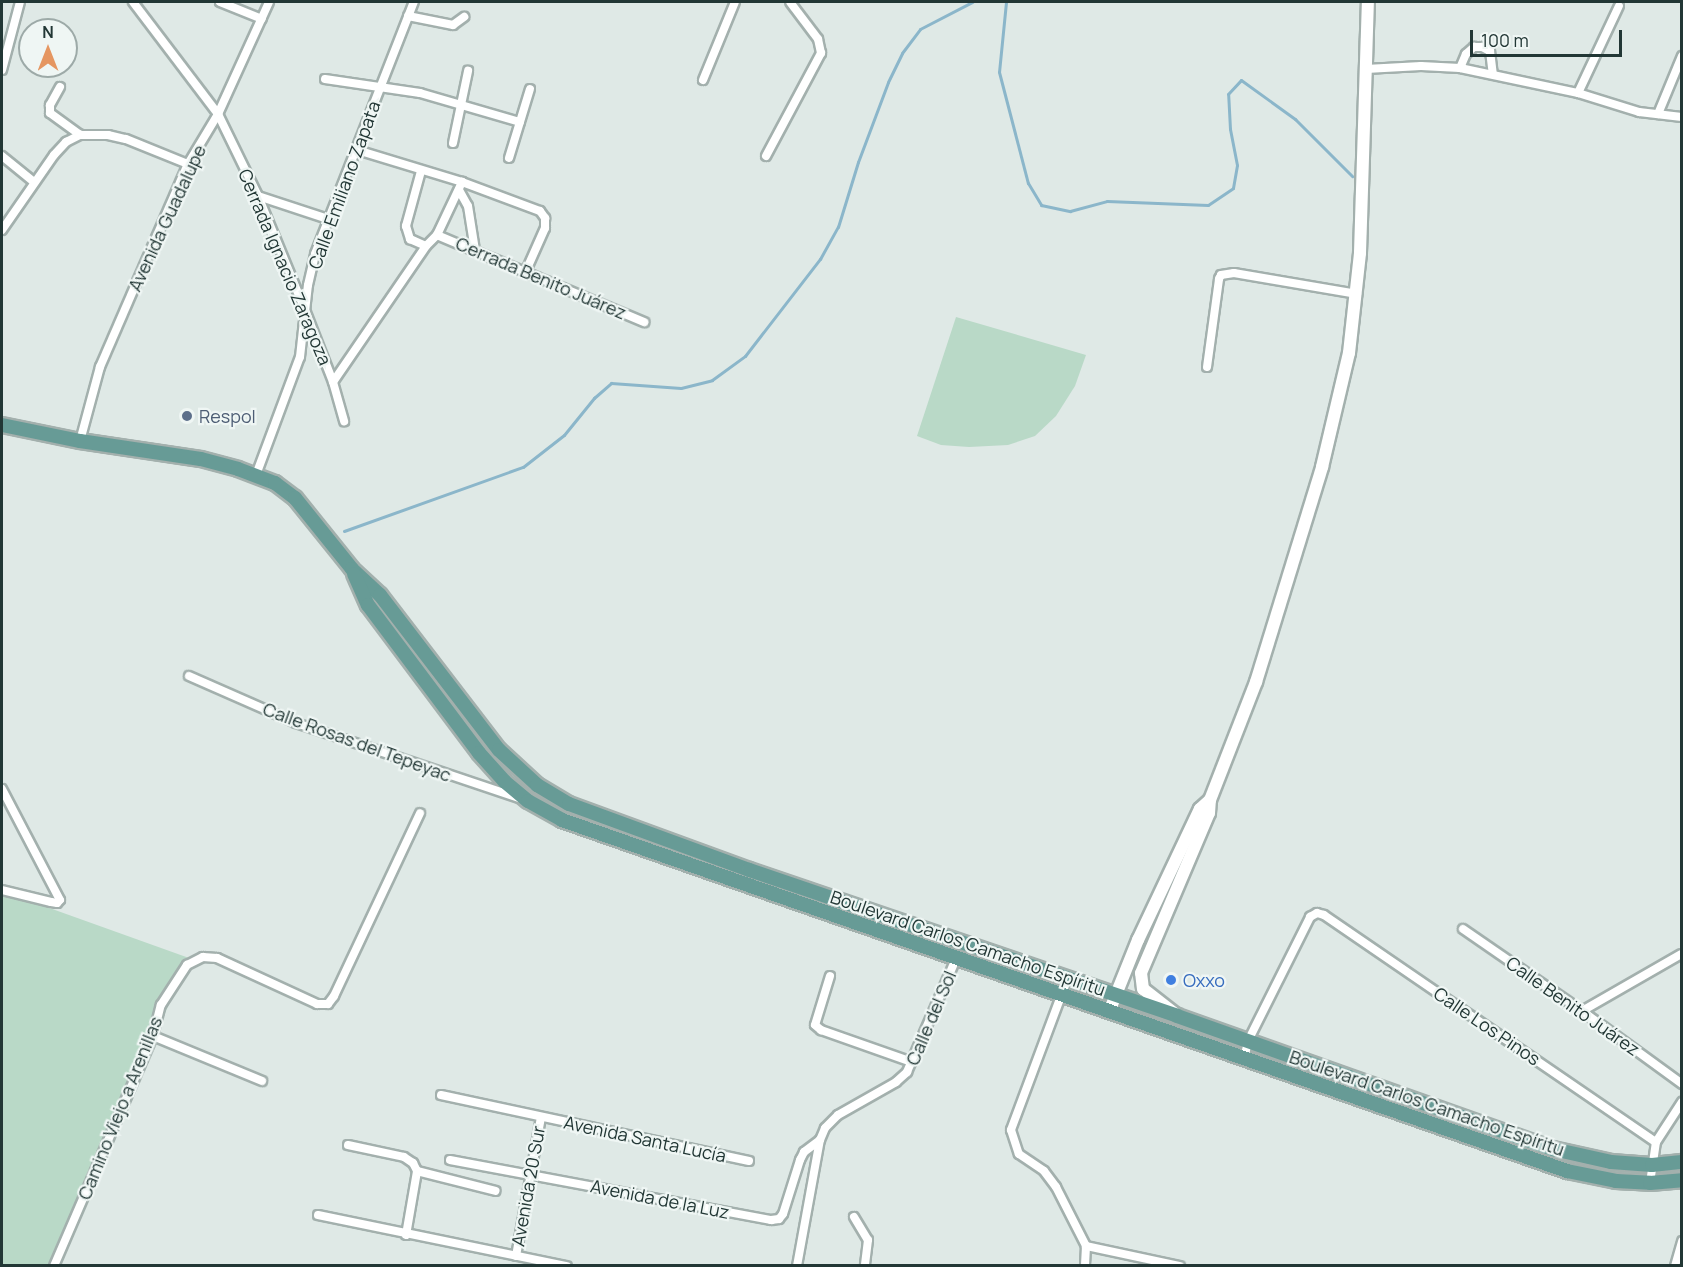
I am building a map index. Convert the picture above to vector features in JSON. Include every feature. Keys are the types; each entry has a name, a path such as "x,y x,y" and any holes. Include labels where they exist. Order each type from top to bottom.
{"main road":[{"path":"1177,1016 1143,989 1140,981 1209,813 1210,800 1240,729 1280,609 1335,419 1350,353 1357,294 1368,2"},
{"name":"Boulevard Carlos Camacho Espíritu","path":"2,425 80,441 201,459 275,483 295,498 352,569 380,595 499,750 526,776 553,796 623,825 1067,980 1177,1016 1564,1153 1593,1160 1652,1166 1682,1162"},
{"name":"Boulevard Carlos Camacho Espíritu","path":"352,569 368,605 479,753 504,781 528,801 562,820 1567,1171 1616,1181 1650,1183 1682,1180"},
{"path":"1109,1012 1123,974 1200,809 1210,800"},
{"path":"1123,974 1140,981"}],"street":[{"path":"2,70 20,2"},
{"name":"Cerrada Ignacio Zaragoza","path":"133,2 218,114 258,196 305,310 333,382 344,421"},
{"path":"220,2 262,20"},
{"name":"Avenida Guadalupe","path":"80,441 100,367 188,164 218,114 269,2"},
{"name":"Calle Emiliano Zapata","path":"256,475 300,357 305,310 315,254 414,2"},
{"path":"704,80 735,2"},
{"path":"766,156 819,60 820,48 814,32 790,2"},
{"path":"1578,93 1618,6"},
{"path":"408,16 448,25 458,24 464,17"},
{"path":"1460,68 1466,54 1474,47 1482,47 1490,51 1493,75"},
{"path":"1658,114 1682,56"},
{"path":"1366,69 1421,66 1460,68 1578,93 1639,112 1682,117"},
{"path":"453,143 468,71"},
{"path":"325,79 420,93 520,122"},
{"path":"60,87 50,105 50,113 80,135"},
{"path":"510,158 530,89"},
{"path":"2,230 34,182 60,149 80,135 108,135 188,164"},
{"path":"357,150 461,186 535,208 544,215 545,228 525,273"},
{"path":"2,156 34,182"},
{"path":"421,171 406,226 410,239 426,246"},
{"path":"333,382 426,246 437,235 461,186"},
{"path":"461,186 468,206 475,250"},
{"path":"258,196 328,219"},
{"name":"Cerrada Benito Juárez","path":"437,235 644,321"},
{"path":"1207,367 1219,279 1226,273 1357,294"},
{"name":"Calle Rosas del Tepeyac","path":"189,676 296,723 528,801"},
{"path":"2,789 60,900 57,903 2,890"},
{"name":"Camino Viejo a Arenillas","path":"54,1266 153,1036 161,1005 175,980 187,965 197,960 218,958 317,1004 328,1004 334,996 420,813"},
{"name":"Calle Los Pinos","path":"1248,1041 1310,917 1317,913 1324,915 1656,1142"},
{"name":"Calle Benito Juárez","path":"1463,929 1582,1011 1682,1084"},
{"path":"1582,1011 1681,954"},
{"name":"Calle del Sol","path":"820,1140 825,1128 838,1115 896,1082 907,1072 956,959"},
{"path":"830,976 815,1025 821,1030 912,1062"},
{"path":"1067,980 1011,1130 1019,1154 1050,1178 1086,1246 1085,1266"},
{"path":"153,1036 262,1081"},
{"path":"1244,1059 1248,1041"},
{"name":"Avenida Santa Lucía","path":"441,1095 749,1161"},
{"path":"1650,1183 1656,1142 1682,1102"},
{"name":"Avenida 20 Sur","path":"516,1256 541,1117"},
{"path":"797,1266 820,1140"},
{"name":"Avenida de la Luz","path":"450,1160 771,1220 779,1219 783,1214 804,1152 820,1140"},
{"path":"348,1145 404,1157 413,1163 417,1171 406,1235"},
{"path":"417,1171 496,1191"},
{"path":"318,1215 406,1235 567,1266"},
{"path":"854,1217 868,1240 866,1266"},
{"path":"1675,1266 1682,1241"},
{"path":"1086,1246 1180,1266"}],"green space":[{"path":"956,317 1086,355 1075,386 1056,416 1035,436 1008,445 969,447 941,445 917,436"},
{"path":"2,891 189,958 56,1265 2,1266"}],"waterway":[{"path":"344,531 523,467 564,435 594,398 611,383 681,388 712,380 745,356 820,259 838,227 858,162 888,82 902,53 920,29 972,2"},
{"path":"1006,2 999,72 1028,183 1041,205 1070,211 1107,201 1208,205 1233,188 1237,165 1230,129 1228,94 1241,80 1295,119 1352,176"}],"place":[{"name":"Respol","path":"187,416"},
{"name":"Oxxo","path":"1171,980"}]}
